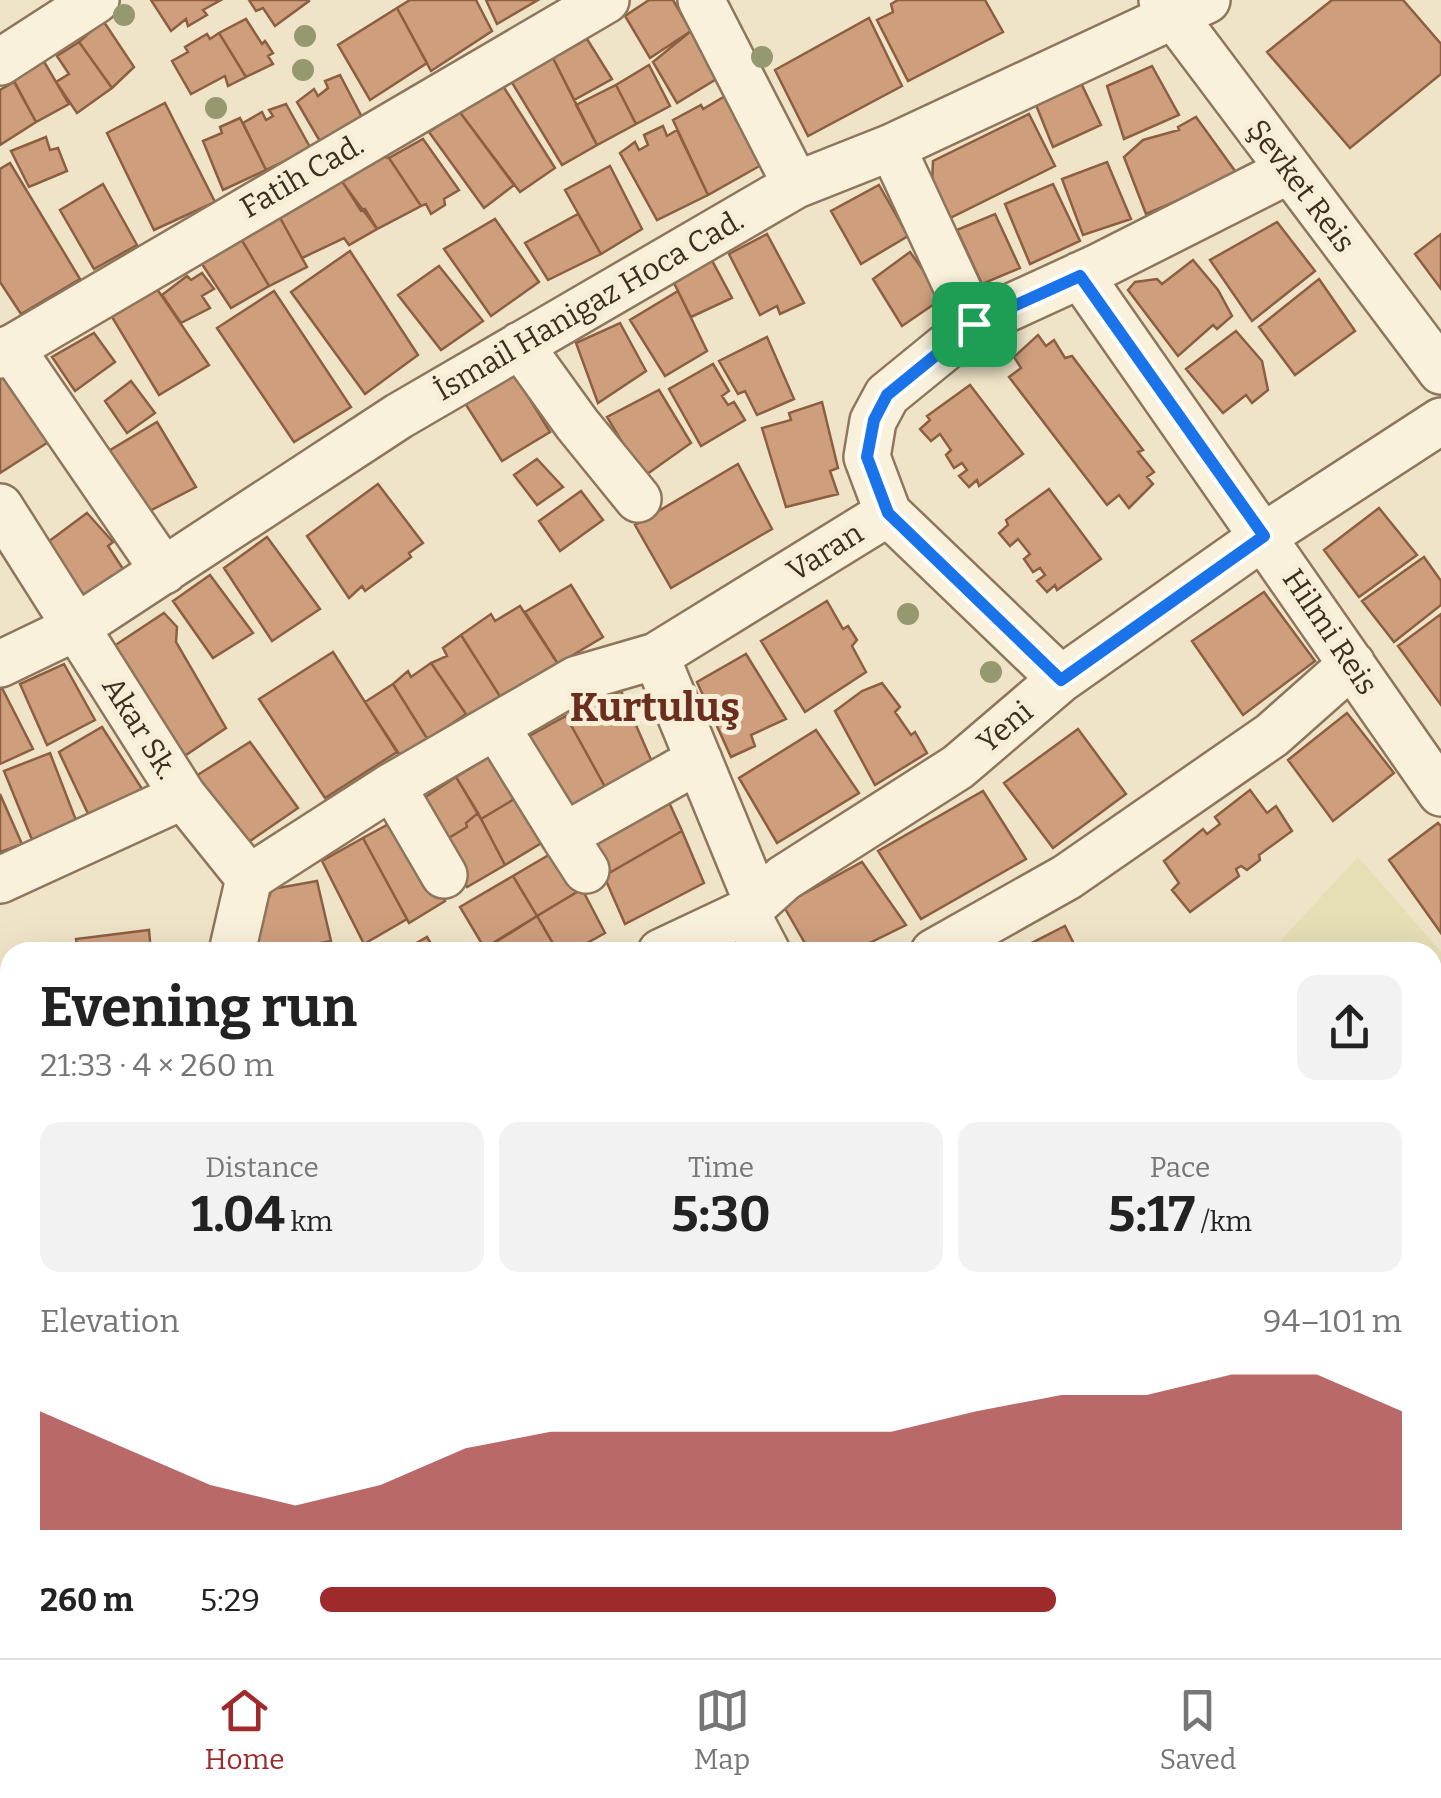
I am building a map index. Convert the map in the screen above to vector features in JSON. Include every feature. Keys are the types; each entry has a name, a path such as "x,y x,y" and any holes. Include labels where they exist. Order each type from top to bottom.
{"street":[{"path":"0,62 96,0"},
{"name":"Fatih Cad.","path":"6,352 606,0"},
{"path":"701,0 796,185"},
{"name":"İsmail Hanigaz Hoca Cad.","path":"0,664 76,627 399,416 796,185 892,147 1180,5"},
{"name":"Şevket Reis","path":"1180,5 1290,170 1441,371"},
{"path":"892,147 974,324"},
{"name":"Varan","path":"249,878 392,786 578,679 656,656 888,513 867,457 874,420 887,395 974,324 1080,276 1290,170"},
{"name":"Hilmi Reis","path":"1080,276 1441,793"},
{"path":"520,345 638,499"},
{"path":"6,352 164,571"},
{"name":"Yeni","path":"681,942 751,907 784,878 958,767 1061,680 1264,536 1441,421"},
{"name":"Akar Sk.","path":"0,507 183,796 249,878"},
{"path":"888,513 1061,680"},
{"path":"656,656 699,760 763,942"},
{"path":"952,942 1067,877 1272,735 1352,664"},
{"path":"496,726 575,853 699,760"},
{"path":"392,786 444,875"},
{"path":"0,880 183,796"},
{"path":"234,942 249,878"},
{"path":"732,942 751,907"}],"shaded area":[{"path":"1358,857 1432,942 1279,942"}],"building":[{"path":"151,0 221,0 203,10 207,15 188,26 186,19 171,31"},
{"path":"249,0 309,1 275,26 263,8 256,11"},
{"path":"410,0 476,0 492,31 431,71 397,8"},
{"path":"486,0 538,0 497,24"},
{"path":"649,0 673,0 691,31 650,58 625,16"},
{"path":"898,0 985,0 1003,32 908,81 877,20 893,12 891,4"},
{"path":"1332,0 1403,0 1441,44 1441,74 1350,148 1267,52"},
{"path":"397,8 427,63 370,100 338,45"},
{"path":"100,16 134,67 112,88 79,42 90,32 85,25"},
{"path":"869,18 902,86 808,136 775,70"},
{"path":"246,19 262,44 265,41 273,53 268,56 273,64 246,77 219,33"},
{"path":"691,31 718,78 677,103 653,62"},
{"path":"219,33 246,77 228,86 225,76 191,94 172,61 188,52 185,47 207,34 210,39"},
{"path":"587,39 612,79 574,100 553,58"},
{"path":"79,42 112,88 77,113 56,82 69,74 57,56"},
{"path":"552,56 597,145 562,165 511,81"},
{"path":"43,60 69,104 36,122 12,77"},
{"path":"649,65 670,106 636,124 616,85"},
{"path":"1152,66 1179,115 1124,139 1107,86"},
{"path":"340,75 364,121 321,143 297,102 314,89 318,96 328,88 325,81"},
{"path":"14,82 36,122 0,145 0,90"},
{"path":"1081,83 1101,125 1053,147 1036,105"},
{"path":"616,85 636,124 597,145 576,105"},
{"path":"503,86 555,168 520,192 459,111"},
{"path":"727,95 763,164 708,195 673,120"},
{"path":"165,103 215,202 154,230 107,133"},
{"path":"286,104 311,149 266,170 243,123 262,112 266,120 273,116 269,110"},
{"path":"459,111 514,185 484,208 429,132"},
{"path":"1029,114 1055,166 948,219 932,185 933,161"},
{"path":"1196,117 1238,175 1146,214 1124,157 1143,140 1179,130"},
{"path":"240,118 266,170 223,190 203,141 222,133 220,127"},
{"path":"663,126 667,136 677,130 708,195 657,220 620,153 635,142 639,150 648,145 644,135"},
{"path":"46,137 50,150 58,148 67,171 29,187 11,151"},
{"path":"423,139 459,190 431,214 426,204 421,206 389,158"},
{"path":"382,156 389,158 421,206 377,229 342,181"},
{"path":"1107,162 1131,219 1083,235 1062,179"},
{"path":"10,163 80,279 21,314 0,282 0,169"},
{"path":"610,166 642,229 601,254 565,190"},
{"path":"340,179 377,229 349,245 344,238 302,258 278,214"},
{"path":"103,184 137,245 94,269 60,210"},
{"path":"1053,184 1080,241 1030,264 1005,204"},
{"path":"879,185 908,236 861,264 831,211"},
{"path":"278,214 307,267 269,286 240,237"},
{"path":"578,214 601,254 548,280 525,243"},
{"path":"995,214 1020,268 982,284 957,230"},
{"path":"495,219 539,282 491,316 444,249"},
{"path":"1277,222 1315,271 1252,321 1210,260"},
{"path":"767,234 804,303 780,314 777,306 760,315 729,254"},
{"path":"1441,234 1441,289 1415,254"},
{"path":"240,237 269,286 231,308 198,258"},
{"path":"350,251 418,355 365,394 291,292"},
{"path":"910,252 943,298 902,326 873,279"},
{"path":"708,253 732,298 691,317 669,273"},
{"path":"1193,260 1218,290 1232,316 1217,329 1213,325 1178,356 1128,290 1135,282 1157,279 1162,284"},
{"path":"439,266 483,321 441,350 398,295"},
{"path":"202,273 214,289 202,296 210,308 181,323 162,295 187,276 191,280"},
{"path":"1319,279 1355,331 1295,375 1259,327"},
{"path":"157,289 209,365 159,395 112,317"},
{"path":"274,291 351,407 294,442 217,328"},
{"path":"678,291 707,351 665,376 630,320"},
{"path":"620,323 646,371 598,403 576,343"},
{"path":"1236,331 1262,361 1268,390 1252,403 1246,395 1223,413 1186,369"},
{"path":"94,333 115,362 75,391 52,357"},
{"path":"1038,335 1046,346 1054,340 1065,358 1072,356 1143,450 1138,452 1154,472 1147,477 1153,484 1129,508 1119,495 1107,505 1009,377 1021,368 1014,357"},
{"path":"767,337 794,399 757,415 745,391 738,394 719,361"},
{"path":"713,364 729,391 722,396 728,405 734,402 745,420 701,446 669,389"},
{"path":"515,366 528,386 524,390 550,432 502,461 463,400"},
{"path":"3,374 50,441 0,473 0,376"},
{"path":"131,381 155,413 127,433 105,401"},
{"path":"970,385 1023,454 979,486 977,480 969,487 959,476 967,470 962,463 954,468 946,455 951,450 940,434 931,441 920,429 930,420 927,416"},
{"path":"659,390 691,443 643,477 607,417"},
{"path":"822,402 838,468 830,471 838,494 786,507 762,428 791,420 789,413"},
{"path":"157,422 196,487 138,517 102,455"},
{"path":"537,459 563,487 537,505 514,475"},
{"path":"738,464 772,529 671,588 635,525"},
{"path":"378,484 423,543 409,553 411,557 349,598 307,536"},
{"path":"1049,489 1101,559 1057,590 1055,585 1047,592 1037,581 1045,575 1040,568 1033,572 1024,559 1030,554 1018,539 1010,546 999,533 1008,525 1006,520"},
{"path":"581,491 603,520 560,551 539,521"},
{"path":"1379,508 1417,555 1359,597 1324,550"},
{"path":"87,513 113,542 108,546 125,572 83,603 51,558 57,554 48,542"},
{"path":"267,537 320,609 272,641 224,568"},
{"path":"1424,557 1441,581 1441,605 1394,642 1362,601"},
{"path":"210,575 253,633 213,658 173,601"},
{"path":"571,585 603,637 558,664 525,612"},
{"path":"1264,592 1315,661 1243,715 1192,641"},
{"path":"827,601 843,629 848,626 857,640 852,646 866,672 805,712 761,641"},
{"path":"520,606 558,664 501,698 461,635 491,614 495,621"},
{"path":"164,613 177,627 176,642 226,728 183,757 111,648"},
{"path":"1441,614 1441,705 1398,646"},
{"path":"461,635 501,698 468,717 431,663 447,656 443,648"},
{"path":"333,652 397,752 325,798 259,699"},
{"path":"746,654 786,719 751,735 755,746 731,757 697,682"},
{"path":"431,663 466,714 428,740 393,684 408,671 411,677"},
{"path":"64,664 95,720 47,745 20,684"},
{"path":"882,683 900,707 895,712 911,735 915,732 927,753 875,785 835,711 862,691"},
{"path":"393,684 428,740 401,757 365,702"},
{"path":"0,689 33,749 0,764"},
{"path":"621,691 656,771 610,796 566,716"},
{"path":"1347,713 1394,773 1333,821 1288,760"},
{"path":"566,716 610,796 562,823 522,740"},
{"path":"102,727 146,795 91,820 59,752"},
{"path":"1078,729 1126,794 1053,848 1004,783"},
{"path":"816,730 859,793 777,843 739,778"},
{"path":"250,742 298,808 237,850 188,781"},
{"path":"500,750 526,792 481,819 456,777"},
{"path":"50,753 79,828 35,847 4,771"},
{"path":"456,777 478,813 466,823 467,827 442,842 418,802"},
{"path":"663,789 682,831 604,876 580,834"},
{"path":"1250,790 1267,813 1276,806 1292,831 1259,855 1260,860 1247,870 1241,866 1236,869 1239,876 1190,912 1172,890 1179,883 1164,861 1203,829 1207,834 1220,824 1215,817"},
{"path":"983,791 1026,859 921,919 878,851"},
{"path":"526,792 553,836 505,865 481,819"},
{"path":"0,794 22,844 0,852"},
{"path":"478,813 505,865 467,887 442,842 467,827 466,823"},
{"path":"398,819 445,901 409,923 363,838"},
{"path":"1438,823 1441,826 1441,933 1389,860"},
{"path":"682,831 704,883 625,924 604,876"},
{"path":"363,838 407,919 363,942 322,861"},
{"path":"559,849 582,889 537,916 513,876"},
{"path":"862,862 906,925 871,942 804,942 783,905"},
{"path":"513,876 537,916 496,942 481,942 460,907"},
{"path":"317,881 331,941 251,942 254,897 269,897 272,889"},
{"path":"582,889 605,933 589,942 552,942 537,916"},
{"path":"537,916 552,942 495,942"},
{"path":"1065,926 1073,942 1034,942"},
{"path":"149,930 150,942 76,942 76,939"}],"district":[{"name":"Kurtuluş","path":"655,708"}],"route":[{"path":"1080,276 1264,536 1061,680 888,513 867,457 874,420 887,395 974,324 1080,276"}]}
